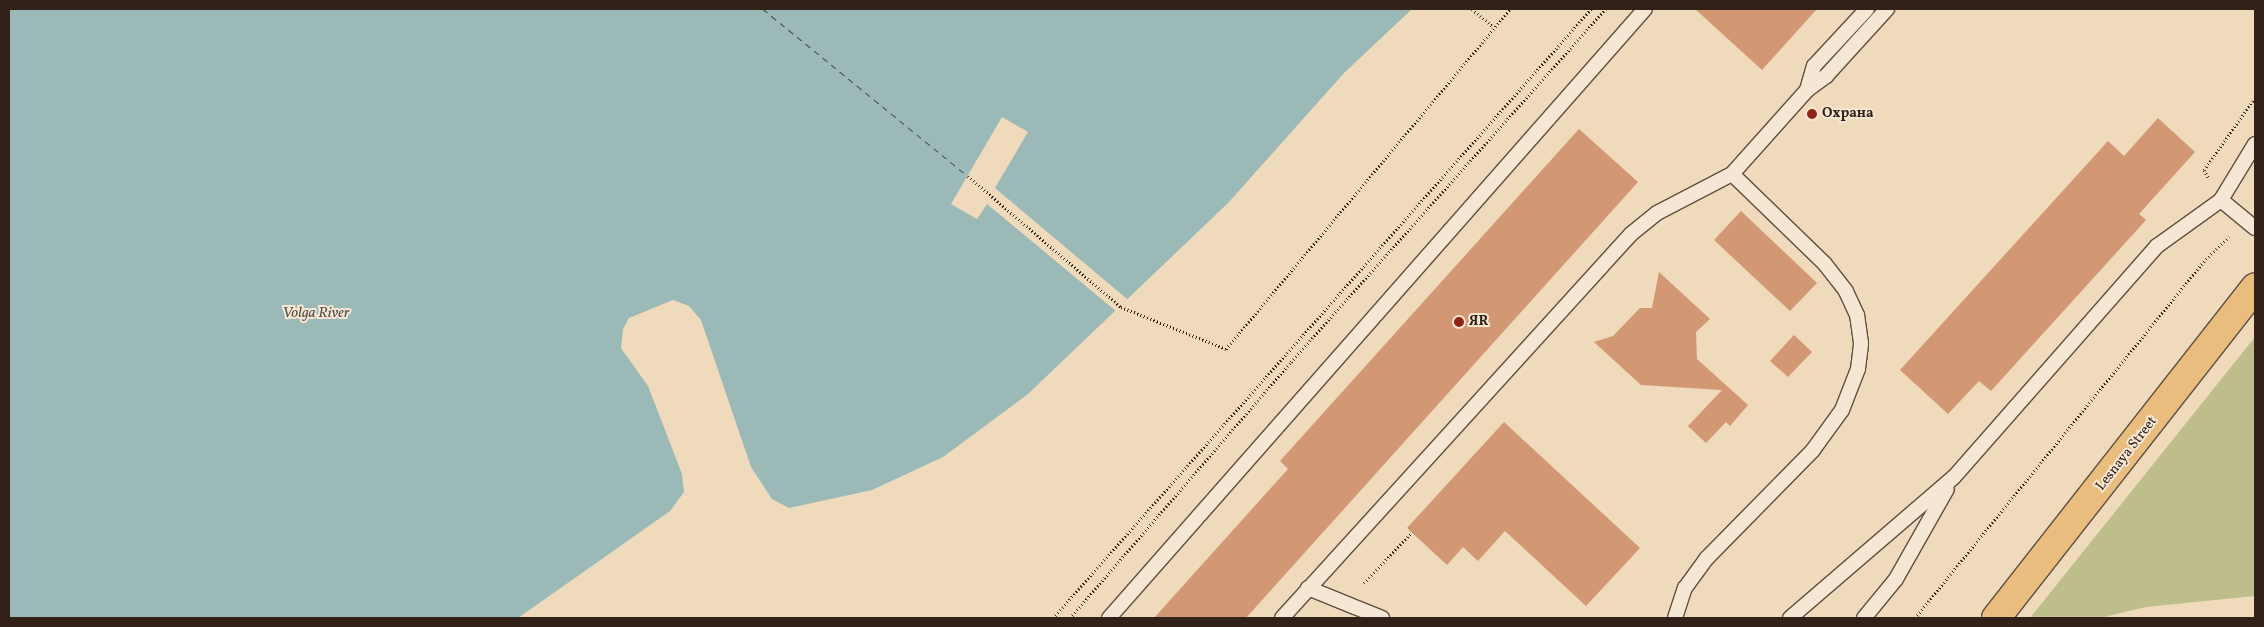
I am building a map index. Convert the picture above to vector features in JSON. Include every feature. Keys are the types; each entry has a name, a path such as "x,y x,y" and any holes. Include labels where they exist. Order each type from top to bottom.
{"main road":[{"name":"Lesnaya Street","path":"1996,618 2255,288"}],"lane":[{"path":"1109,618 1645,9"},
{"path":"1807,90 1814,66 1866,9"},
{"path":"1282,618 1631,234 1657,213 1732,174 1807,90 1826,76 1888,9"},
{"path":"1790,618 1954,477 2157,246 2221,200 2255,144"},
{"path":"1675,618 1685,588 1707,558 1813,450 1837,418 1858,369 1861,343 1857,315 1846,291 1825,264 1732,174"},
{"path":"2221,200 2251,224"},
{"path":"1864,618 1896,579 1954,477"},
{"path":"1308,588 1382,618"}],"path":[{"path":"1472,9 1492,26"},
{"path":"968,176 1121,307 1226,349 1492,26 1510,9"},
{"path":"1053,618 1591,9"},
{"path":"1070,618 1291,362 1606,9"},
{"path":"1915,618 2206,259 2251,224"},
{"path":"1364,583 1412,532"}],"green space":[{"path":"2255,337 2255,596 2146,607 2100,618 2030,618"}],"water":[{"name":"Volga River","path":"9,9 1412,9 1344,73 1228,203 1028,394 943,457 872,490 789,508 772,499 751,467 701,320 689,306 673,300 629,318 623,329 621,348 648,386 682,474 684,492 670,511 518,618 9,618"}],"pier":[{"path":"1002,117 1028,132 995,188 1127,299 1117,312 987,204 977,219 951,204"}],"building":[{"path":"1695,9 1817,9 1762,70"},
{"path":"2158,118 2195,152 2139,214 2146,220 1991,391 1979,381 1948,414 1900,370 2108,141 2124,156"},
{"name":"ЯR","path":"1579,129 1638,182 1246,618 1154,618 1288,469 1280,461"},
{"path":"1741,211 1817,283 1790,311 1714,240"},
{"path":"1659,272 1710,319 1696,332 1697,359 1748,405 1730,426 1726,422 1706,443 1688,426 1722,390 1641,385 1594,342 1613,336 1640,308 1652,308"},
{"path":"1794,335 1812,352 1788,377 1770,361"},
{"path":"1504,422 1640,548 1586,606 1505,531 1478,561 1463,547 1447,565 1407,528"}],"ferry route":[{"path":"763,9 968,176"}],"place":[{"name":"Охрана","path":"1812,114"},
{"name":"ЯR","path":"1459,322"}]}
